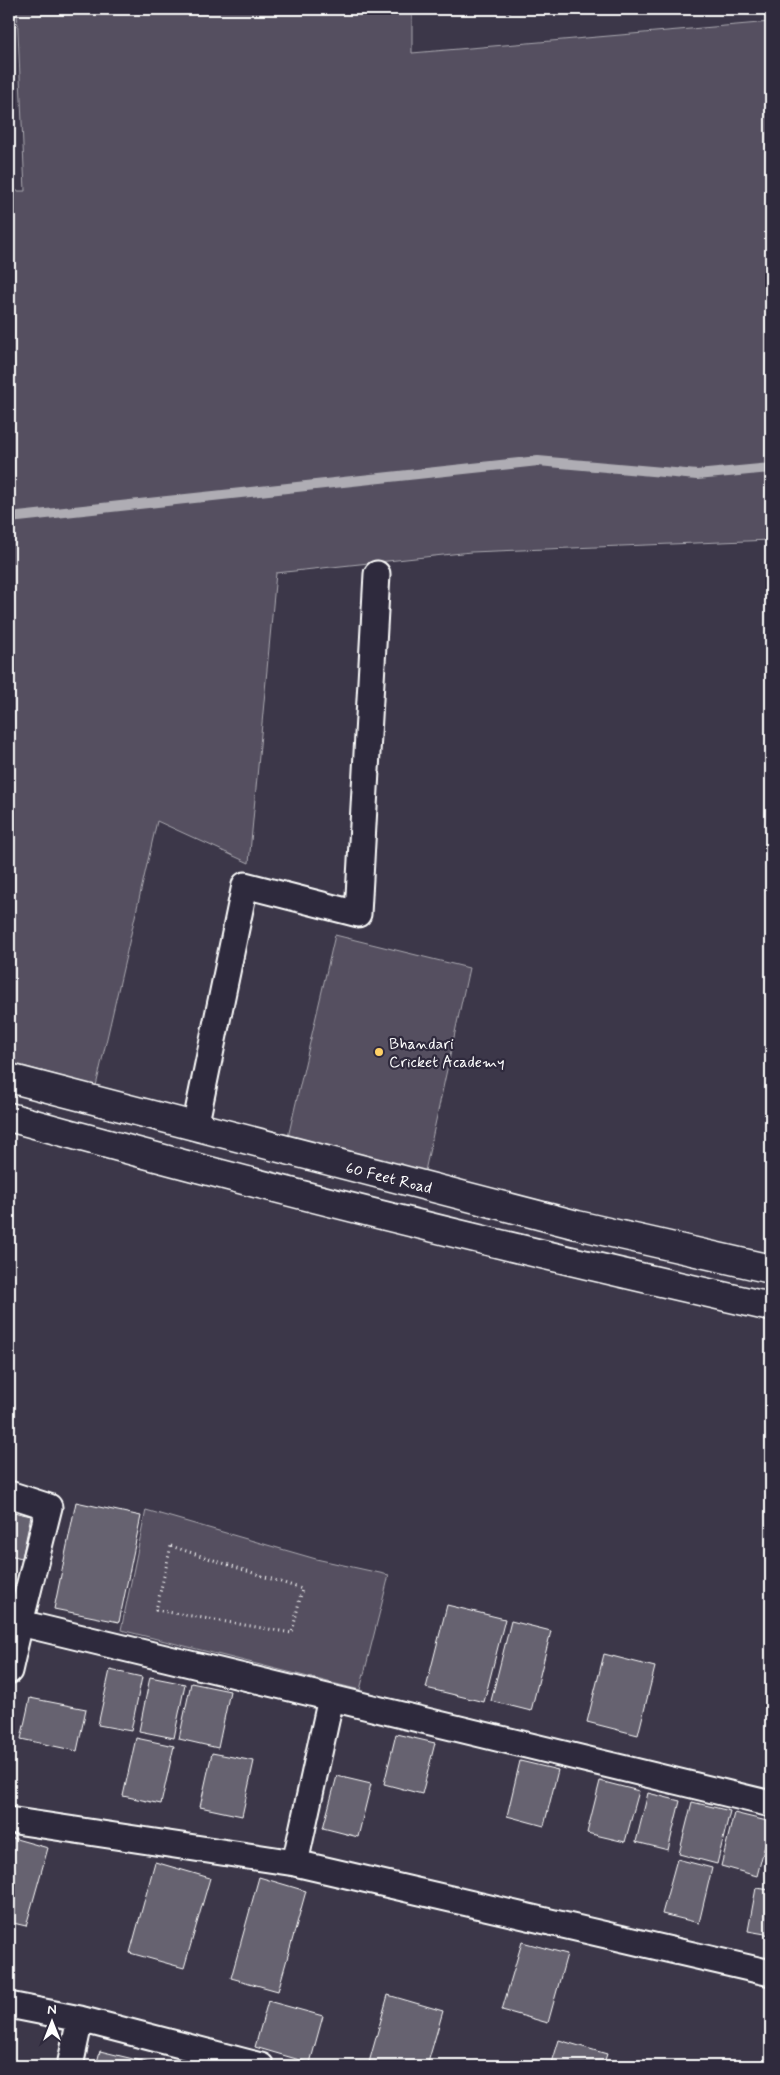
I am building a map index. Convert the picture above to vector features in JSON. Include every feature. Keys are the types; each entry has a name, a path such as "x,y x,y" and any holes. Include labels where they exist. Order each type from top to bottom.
{"street":[{"path":"195,1127 245,885 358,914 378,574"},
{"name":"60 Feet Road","path":"9,1078 577,1225 771,1269"},
{"path":"9,1116 568,1262 771,1308"},
{"path":"9,1494 49,1507 14,1622 9,1671"},
{"path":"14,1622 771,1804"},
{"path":"295,1863 331,1698"},
{"path":"9,1820 295,1863 771,1973"},
{"path":"9,2005 80,2019 246,2064"},
{"path":"70,2066 80,2019"}],"path":[{"path":"171,1546 302,1590 292,1633 156,1610 171,1546"}],"shaded area":[{"path":"17,9 412,9 412,53 771,22 771,540 471,552 276,573 249,863 157,821 96,1086 9,1062 9,191 25,191"},
{"name":"Bhandari Cricket Academy","path":"335,935 469,968 425,1171 288,1137"},
{"path":"146,1510 316,1559 389,1575 360,1690 121,1630"}],"building":[{"path":"455,9 577,9 577,11 455,12"},
{"path":"76,1502 141,1516 119,1622 54,1609"},
{"path":"9,1511 31,1516 22,1558 9,1555"},
{"path":"447,1605 505,1619 484,1702 426,1688"},
{"path":"511,1621 551,1631 531,1711 491,1701"},
{"path":"604,1654 655,1667 638,1735 587,1722"},
{"path":"110,1670 142,1677 131,1731 98,1725"},
{"path":"150,1677 185,1684 174,1738 139,1731"},
{"path":"191,1683 230,1691 218,1748 179,1739"},
{"path":"30,1698 86,1709 77,1751 21,1739"},
{"path":"396,1734 435,1743 422,1794 384,1784"},
{"path":"136,1738 174,1746 161,1804 123,1796"},
{"path":"212,1753 254,1761 242,1816 200,1807"},
{"path":"520,1761 558,1770 544,1826 507,1816"},
{"path":"337,1776 371,1784 358,1837 323,1828"},
{"path":"600,1781 639,1791 625,1842 587,1833"},
{"path":"648,1793 680,1801 668,1850 636,1842"},
{"path":"692,1802 730,1811 717,1864 679,1854"},
{"path":"734,1813 771,1822 757,1876 721,1866"},
{"path":"9,1837 48,1848 26,1926 9,1922"},
{"path":"677,1859 712,1868 699,1923 662,1914"},
{"path":"155,1862 210,1878 184,1968 130,1953"},
{"path":"259,1877 306,1891 278,1991 231,1978"},
{"path":"756,1888 771,1890 771,1935 748,1931"},
{"path":"522,1942 567,1954 548,2023 502,2010"},
{"path":"388,1995 443,2011 427,2066 368,2066"},
{"path":"268,2001 323,2016 310,2063 255,2047"},
{"path":"559,2040 607,2054 603,2066 551,2066"},
{"path":"100,2051 158,2065 158,2066 96,2066"}],"waterway":[{"path":"9,518 538,461 697,475 771,468"}],"place":[{"name":"Bhandari Cricket Academy","path":"379,1052"}]}
